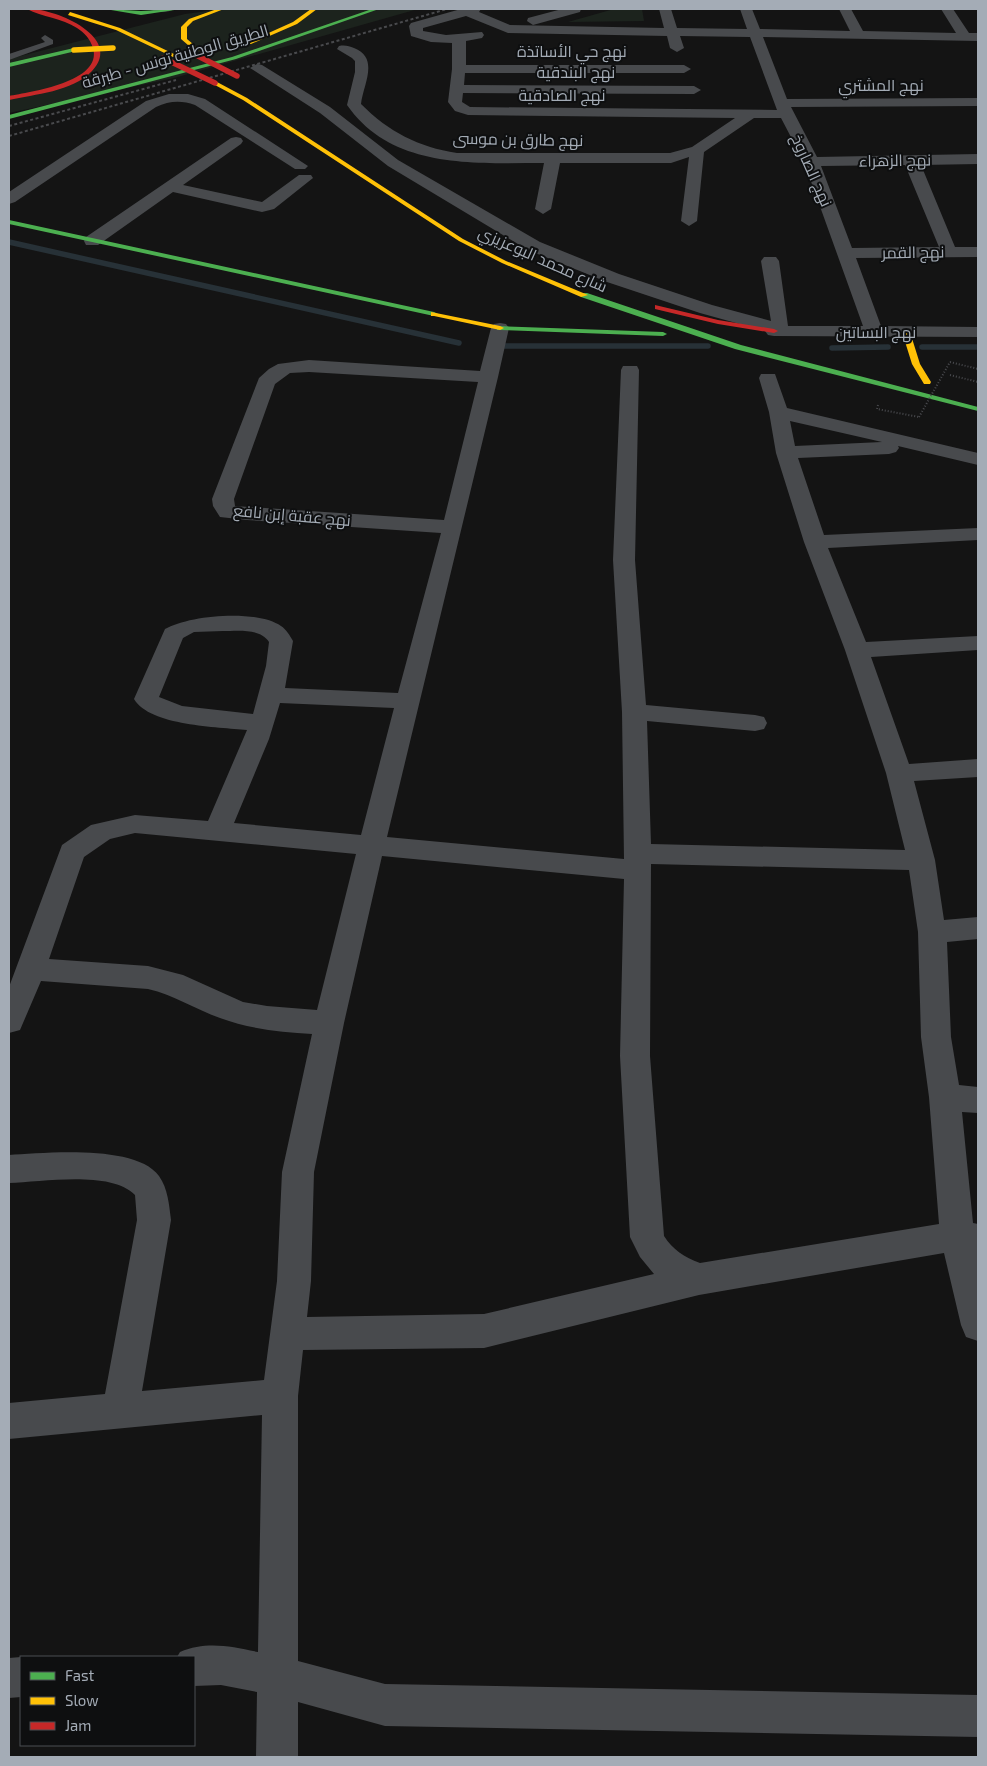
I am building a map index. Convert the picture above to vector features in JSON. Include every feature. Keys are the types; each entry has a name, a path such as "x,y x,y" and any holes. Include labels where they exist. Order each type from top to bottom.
{"main road":[{"path":"9,98 76,80 87,73 96,63 96,46 88,33 69,22 30,9"},
{"name":"شارع محمد البوعزيزي","path":"55,9 118,29 175,56 260,108 439,227 503,262 637,317 686,333 831,374 978,409"},
{"path":"84,9 147,31 194,51 241,78"},
{"path":"108,9 142,13 178,9"},
{"path":"194,51 184,39 184,27 191,20 221,9"},
{"path":"249,43 313,13 314,9"},
{"name":"الطريق الوطنية تونس - طبرقة","path":"9,107 98,86 249,43 352,9"},
{"name":"الطريق الوطنية تونس - طبرقة","path":"9,117 257,51 376,9"},
{"path":"9,64 74,50 125,49"},
{"path":"140,52 162,58 215,82"},
{"path":"366,158 422,194"},
{"path":"9,222 500,328 589,332 686,333"},
{"path":"503,262 554,290 614,319 615,325 611,328 589,332"},
{"name":"شارع محمد البوعزيزي","path":"545,264 561,272"},
{"name":"شارع محمد البوعزيزي","path":"596,286 622,297 723,331 882,372"},
{"path":"622,297 718,322 779,331"},
{"path":"906,332 916,364 927,382"},
{"path":"909,378 942,385"}],"street":[{"path":"575,9 508,29 463,47 430,39 416,33 416,26 470,10 508,29 971,37"},
{"path":"665,9 671,31 673,50 706,113"},
{"name":"نهج الصاروخ","path":"746,9 785,108 812,162 875,333"},
{"path":"845,9 859,35"},
{"path":"947,9 971,37"},
{"name":"نهج الصادقية","path":"463,47 456,102 460,108 468,111 706,113 752,112 785,108"},
{"name":"نهج طارق بن موسى","path":"344,49 358,55 361,60 362,68 354,97 354,105 402,144 427,153 457,158 671,158 697,150 752,112"},
{"name":"نهج البساتين","path":"257,68 325,110 393,163 534,246 564,260 622,281 779,331 875,333 978,332"},
{"name":"نهج حي الأساتذة","path":"459,68 684,69"},
{"name":"نهج البندقية","path":"458,89 694,90"},
{"path":"9,199 151,104 173,97 189,98 200,102 302,172 268,206 262,207 172,187"},
{"name":"نهج المشتري","path":"785,108 978,102"},
{"path":"92,241 236,141"},
{"path":"689,221 697,150"},
{"path":"543,209 553,158"},
{"name":"نهج الزهراء","path":"812,162 978,159"},
{"path":"911,160 949,252"},
{"name":"نهج القمر","path":"847,253 978,252"},
{"path":"770,261 780,322 779,331"},
{"path":"277,1757 280,1396 294,1281 298,1172 329,1023 371,846 453,527 500,328"},
{"name":"نهج عقبة إبن نافع","path":"453,527 228,512 224,506 223,499 266,382 274,372 288,367 309,366 489,377"},
{"path":"630,370 624,560 634,712 638,862 635,1056 647,1237 654,1252 665,1264 699,1279"},
{"path":"768,378 779,412 786,453 815,542 857,650 899,773 921,860 932,932 936,1037 944,1097 968,1237 978,1325"},
{"path":"779,412 978,459"},
{"path":"786,453 923,446"},
{"path":"815,542 978,534"},
{"path":"217,832 261,722 271,695 278,669 281,641 274,632 264,627 250,626 194,625 182,628 173,634 146,699 151,706 161,710 261,722"},
{"path":"857,650 978,642"},
{"path":"271,695 408,701"},
{"path":"634,712 755,723"},
{"path":"899,773 978,768"},
{"path":"9,1021 31,969 72,852 85,839 104,829 135,824 371,846 638,862 921,860"},
{"path":"932,932 978,928"},
{"path":"31,969 116,974 164,981 193,991 232,1011 265,1018 329,1023"},
{"path":"944,1097 978,1100"},
{"path":"9,1170 102,1166 129,1173 145,1182 153,1200 154,1220 120,1411"},
{"path":"289,1334 484,1330 699,1279 968,1237"},
{"path":"9,1422 280,1396"},
{"path":"195,1666 221,1665 278,1676 385,1705 978,1716"}],"lane":[{"path":"153,9 170,9"},
{"path":"9,57 49,43 45,38"}],"path":[{"path":"884,410 919,417 950,362 978,369"}],"shaded area":[{"path":"223,9 418,9 174,78 9,113 9,59 185,14"},
{"path":"614,9 642,9 644,21 568,22"}],"waterway":[{"path":"9,242 459,343"},
{"path":"503,346 708,346"},
{"path":"832,348 888,347"},
{"path":"922,347 978,347"}],"railway":[{"path":"9,136 447,9"},
{"path":"9,126 176,80"}],"traffic: fast":[{"path":"108,9 141,13 178,9"},
{"path":"9,117 234,58 376,9"},
{"path":"9,65 74,50"},
{"path":"9,222 434,314"},
{"path":"584,295 738,347 978,409"},
{"path":"500,328 663,334"}],"traffic: slow":[{"path":"197,50 184,39 184,27 191,20 221,9"},
{"path":"249,43 295,23 314,9"},
{"path":"70,14 118,29 175,56"},
{"path":"74,50 113,48"},
{"path":"215,83 245,99 461,240 504,262 584,295"},
{"path":"434,314 500,328"},
{"path":"906,332 916,364 927,382"}],"traffic: jam":[{"path":"9,98 45,91 71,82 86,74 92,68 97,56 94,42 80,27 60,18 30,9"},
{"path":"198,56 237,76"},
{"path":"163,58 215,83"},
{"path":"658,307 718,322 774,331"}]}
